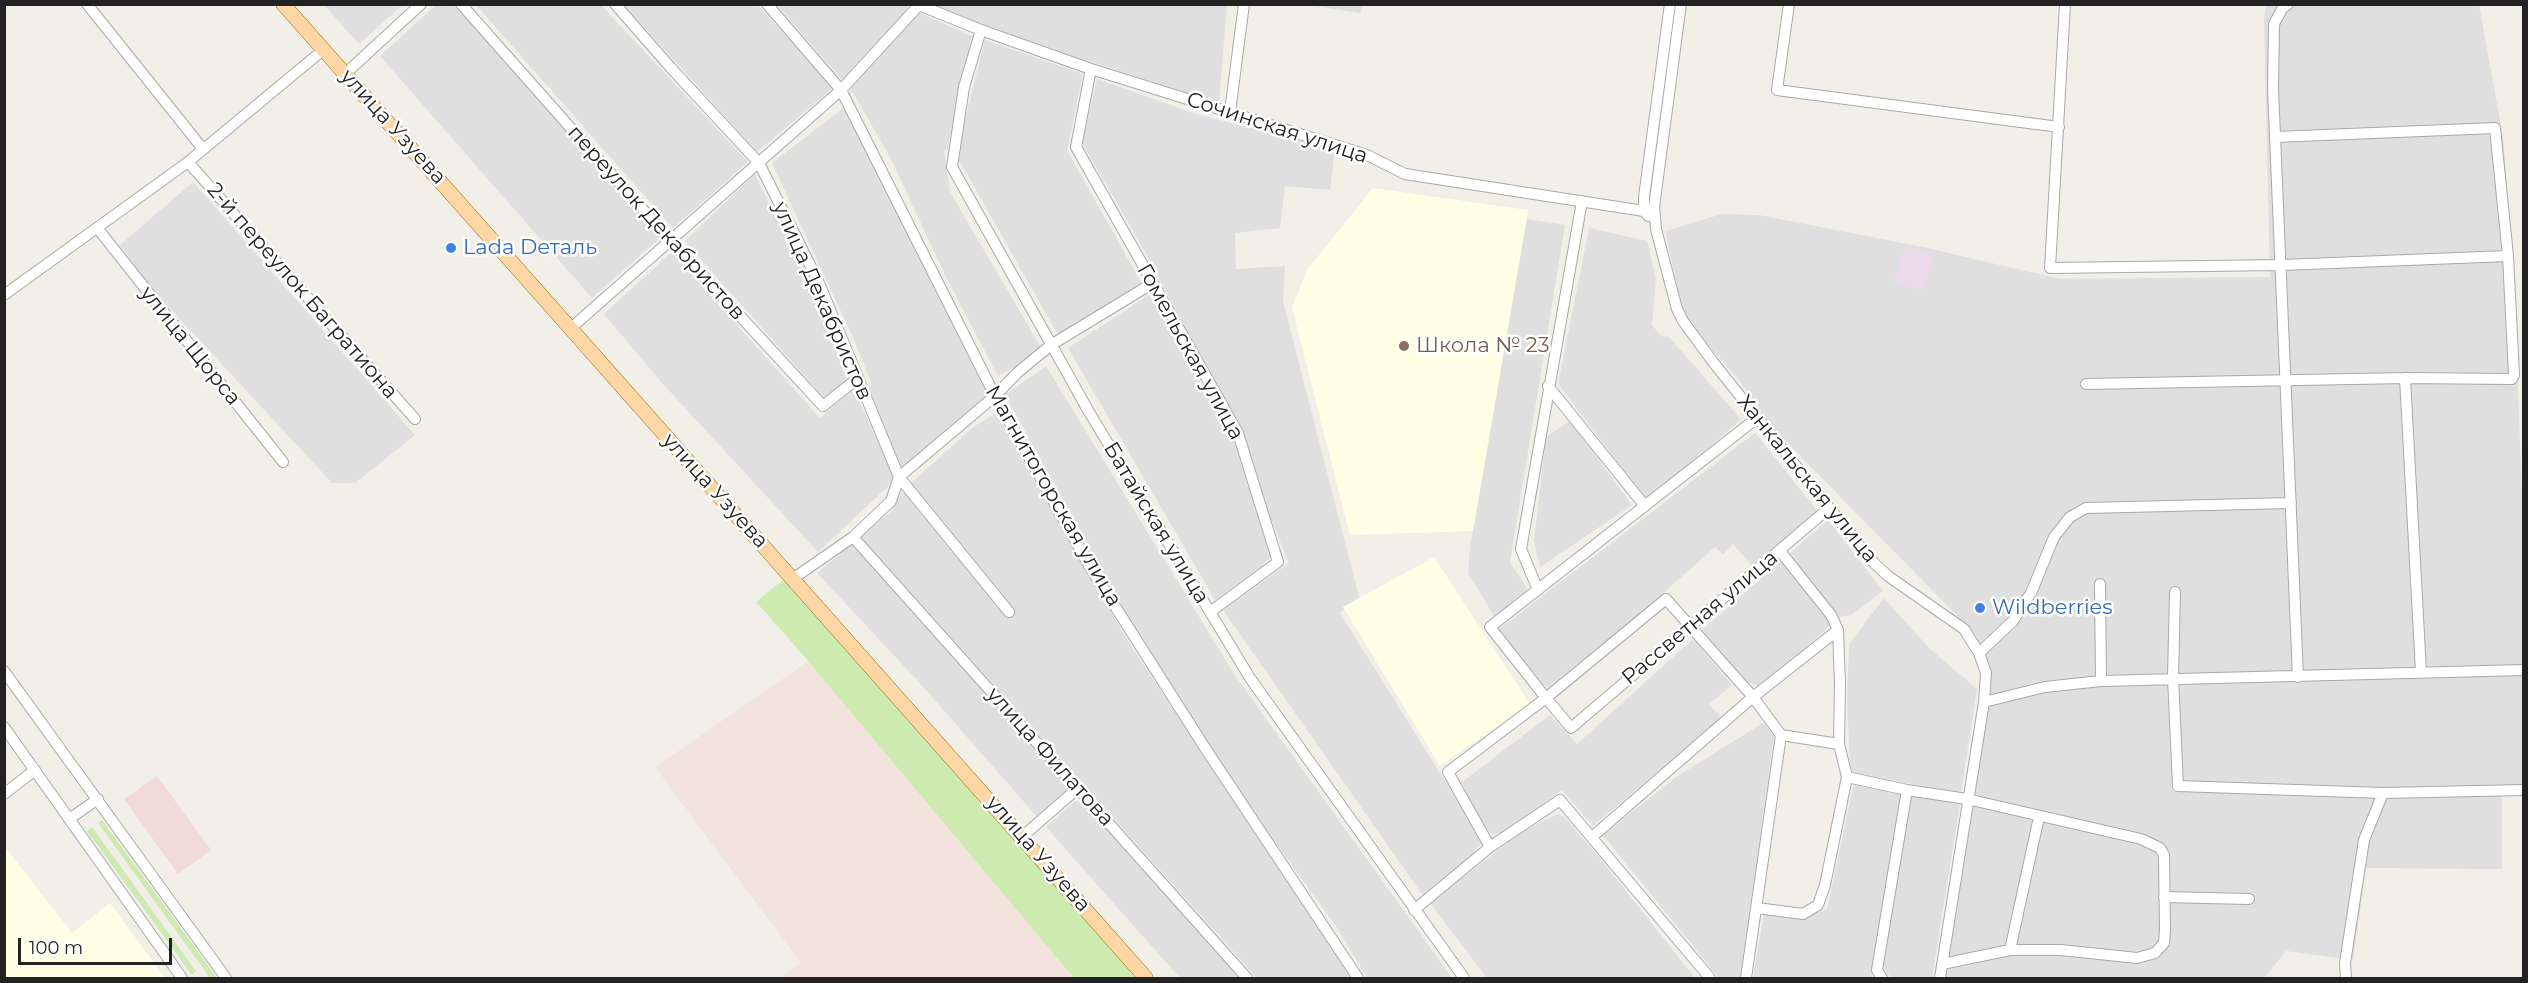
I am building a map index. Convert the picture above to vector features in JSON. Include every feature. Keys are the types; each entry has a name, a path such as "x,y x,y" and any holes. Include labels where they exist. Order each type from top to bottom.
{"main road":[{"name":"улица Узуева","path":"283,4 571,328 604,369 794,578 1023,836 1146,978"}],"street":[{"path":"87,4 203,150"},
{"path":"345,74 421,4"},
{"name":"переулок Декабристов","path":"461,4 669,239 823,406 858,378"},
{"name":"улица Декабристов","path":"615,4 759,163 819,284 899,477 1009,612"},
{"name":"Магнитогорская улица","path":"767,4 841,90 995,396 1090,567 1207,751 1358,978"},
{"path":"1230,112 1244,4"},
{"path":"1644,211 1670,4"},
{"name":"Ханкальская улица","path":"1681,4 1654,207 1656,229 1677,309 1683,321 1757,418 1871,560 1888,576 1964,629 1979,653 1986,673 1984,702 1940,978"},
{"path":"1789,4 1777,90 2059,127"},
{"path":"2065,4 2050,268 2282,265 2508,256"},
{"path":"2288,4 2282,9 2274,24 2276,137 2298,676"},
{"path":"571,328 669,239 841,90 918,5"},
{"name":"Сочинская улица","path":"918,5 1091,69 1367,155 1405,174 1644,211"},
{"name":"Батайская улица","path":"981,30 964,87 952,167 1051,345 1250,678 1464,978"},
{"path":"4,296 188,162 323,50"},
{"name":"Гомельская улица","path":"1091,69 1076,147 1238,433 1278,562 1210,612"},
{"path":"2086,384 2405,378 2512,379 2514,375 2508,256 2495,128 2276,137"},
{"name":"2-й переулок Багратиона","path":"188,162 415,419"},
{"path":"1538,590 1521,549 1582,201"},
{"name":"Ханкальская улица","path":"1644,211 1656,229"},
{"name":"улица Щорса","path":"98,229 283,462"},
{"path":"794,578 853,537 891,501 899,477 1051,345 1153,284"},
{"path":"2405,378 2421,672"},
{"path":"1548,386 1645,506"},
{"path":"1546,698 1490,627 1757,418"},
{"path":"1979,653 2013,621 2031,593 2054,537 2070,517 2086,508 2290,503"},
{"name":"Рассветная улица","path":"1546,698 1571,728 1829,508"},
{"name":"улица Филатова","path":"853,537 1247,978"},
{"path":"1757,908 1803,914 1818,905 1826,885 1847,777 1839,744 1838,630 1831,615 1780,550"},
{"path":"2100,584 2101,681"},
{"path":"2175,592 2173,678 2178,786 2383,793 2523,790"},
{"name":"Рассветная улица","path":"1490,847 1448,772 1546,698 1666,599 1691,627"},
{"path":"1691,627 1753,697 1781,735 1746,978"},
{"path":"1592,837 1753,697 1838,630"},
{"path":"1984,702 2045,687 2101,681 2523,670"},
{"path":"4,671 226,978"},
{"path":"4,727 181,978"},
{"path":"1781,735 1839,744"},
{"path":"4,794 35,770"},
{"path":"1847,777 1907,790 1967,799 2152,842 2160,848 2164,855 2164,943 2155,953 2137,958 2061,950 2010,950 1942,964"},
{"path":"1023,836 1078,788"},
{"path":"1882,978 1876,970 1907,790"},
{"path":"2346,978 2345,963 2364,840 2383,793"},
{"path":"69,819 98,799"},
{"path":"1414,910 1490,847 1560,800 1710,978"},
{"path":"2010,950 2039,817"},
{"path":"2164,897 2249,899"}],"shaded area":[{"path":"324,5 403,5 359,44"},
{"path":"436,5 455,5 661,237 592,298 380,56"},
{"path":"476,5 601,5 748,162 673,228"},
{"path":"624,5 758,5 833,88 757,152"},
{"path":"777,5 908,5 909,8 976,38 957,102 948,148 944,150 950,192 1040,346 1020,364 998,376 945,275 892,161 854,94"},
{"path":"929,5 1227,5 1219,103 1076,57"},
{"path":"1308,5 1362,5 1360,13"},
{"path":"2266,5 2479,5 2503,137 2513,257 2523,520 2523,794 2502,795 2502,869 2366,868 2353,960 2286,951 2264,978 1940,978 1986,673 1973,643 1979,638 1767,422 1739,380 1689,324 1683,312 1665,231 1722,214 1759,215 1923,247 2060,279 2270,277 2264,20"},
{"path":"985,40 1083,74 1067,150 1142,284 1058,335 959,160 957,151"},
{"path":"1097,79 1193,113 1335,150 1330,190 1285,186 1280,228 1235,233 1236,269 1285,266 1283,301 1359,597 1340,613 1483,842 1474,850 1477,855 1424,897 1223,610 1289,563 1267,510 1242,435 1144,250 1082,143"},
{"path":"846,106 990,394 903,468 891,451 869,387 872,385 856,344 772,163"},
{"path":"755,174 820,308 847,380 824,398 685,241"},
{"path":"193,182 415,435 355,483 332,483 152,289 120,245"},
{"name":"Школа № 23","path":"1373,188 1528,210 1473,531 1350,535 1292,308 1307,270"},
{"path":"1527,219 1565,225 1510,562 1529,591 1494,616 1468,573 1470,548"},
{"path":"1589,228 1647,241 1656,279 1652,325 1661,336 1669,337 1741,419 1689,466 1646,499 1558,384"},
{"path":"1905,246 1933,254 1923,290 1894,282"},
{"path":"672,252 820,418 854,389 895,480 818,552 662,383 604,314"},
{"path":"1149,295 1232,435 1271,557 1215,600 1068,348"},
{"path":"1046,366 1234,674 1452,978 1367,978 1338,929 1242,796 1147,651 1005,395"},
{"path":"996,413 1127,640 1352,978 1257,978 859,535 891,512 901,494 913,481 975,426"},
{"path":"1570,421 1632,505 1540,567 1534,541 1546,437"},
{"path":"1755,433 1818,512 1753,567 1733,544 1723,554 1715,547 1644,610 1547,688 1498,630"},
{"path":"1828,520 1883,591 1851,615 1841,617 1760,687 1741,679 1700,632"},
{"path":"854,542 1073,788 1039,819 918,681 817,573"},
{"path":"1434,557 1530,704 1440,766 1343,607"},
{"path":"1884,598 1929,648 1977,689 1961,793 1857,774 1850,768 1847,699 1849,644"},
{"path":"1693,639 1732,685 1709,704 1722,718 1593,826 1562,790 1502,833 1491,834 1474,809 1462,782 1550,715 1577,744"},
{"path":"839,640 1139,978 780,978 801,963 655,767"},
{"path":"1763,723 1774,735 1742,978 1719,978 1603,835 1676,777"},
{"path":"157,776 211,850 178,874 124,799"},
{"path":"1854,783 1904,792 1871,978 1753,978 1764,913 1804,918 1827,909"},
{"path":"1910,794 1960,803 1932,978 1891,978 1883,967"},
{"path":"1075,801 1081,802 1170,897 1241,978 1180,978 1046,827"},
{"path":"1557,814 1564,817 1599,857 1695,978 1487,978 1430,903 1520,833"},
{"path":"5,847 72,933 110,903 165,978 7,978 4,975"}],"green space":[{"path":"785,578 1130,966 1133,978 1074,978 756,602"},
{"path":"102,820 217,978 210,978 98,823"},
{"path":"92,827 196,971 192,975 87,831"}],"place":[{"name":"Lada Dеталь","path":"451,248"},
{"name":"Школа № 23","path":"1404,346"},
{"name":"Wildberries","path":"1980,608"}]}
